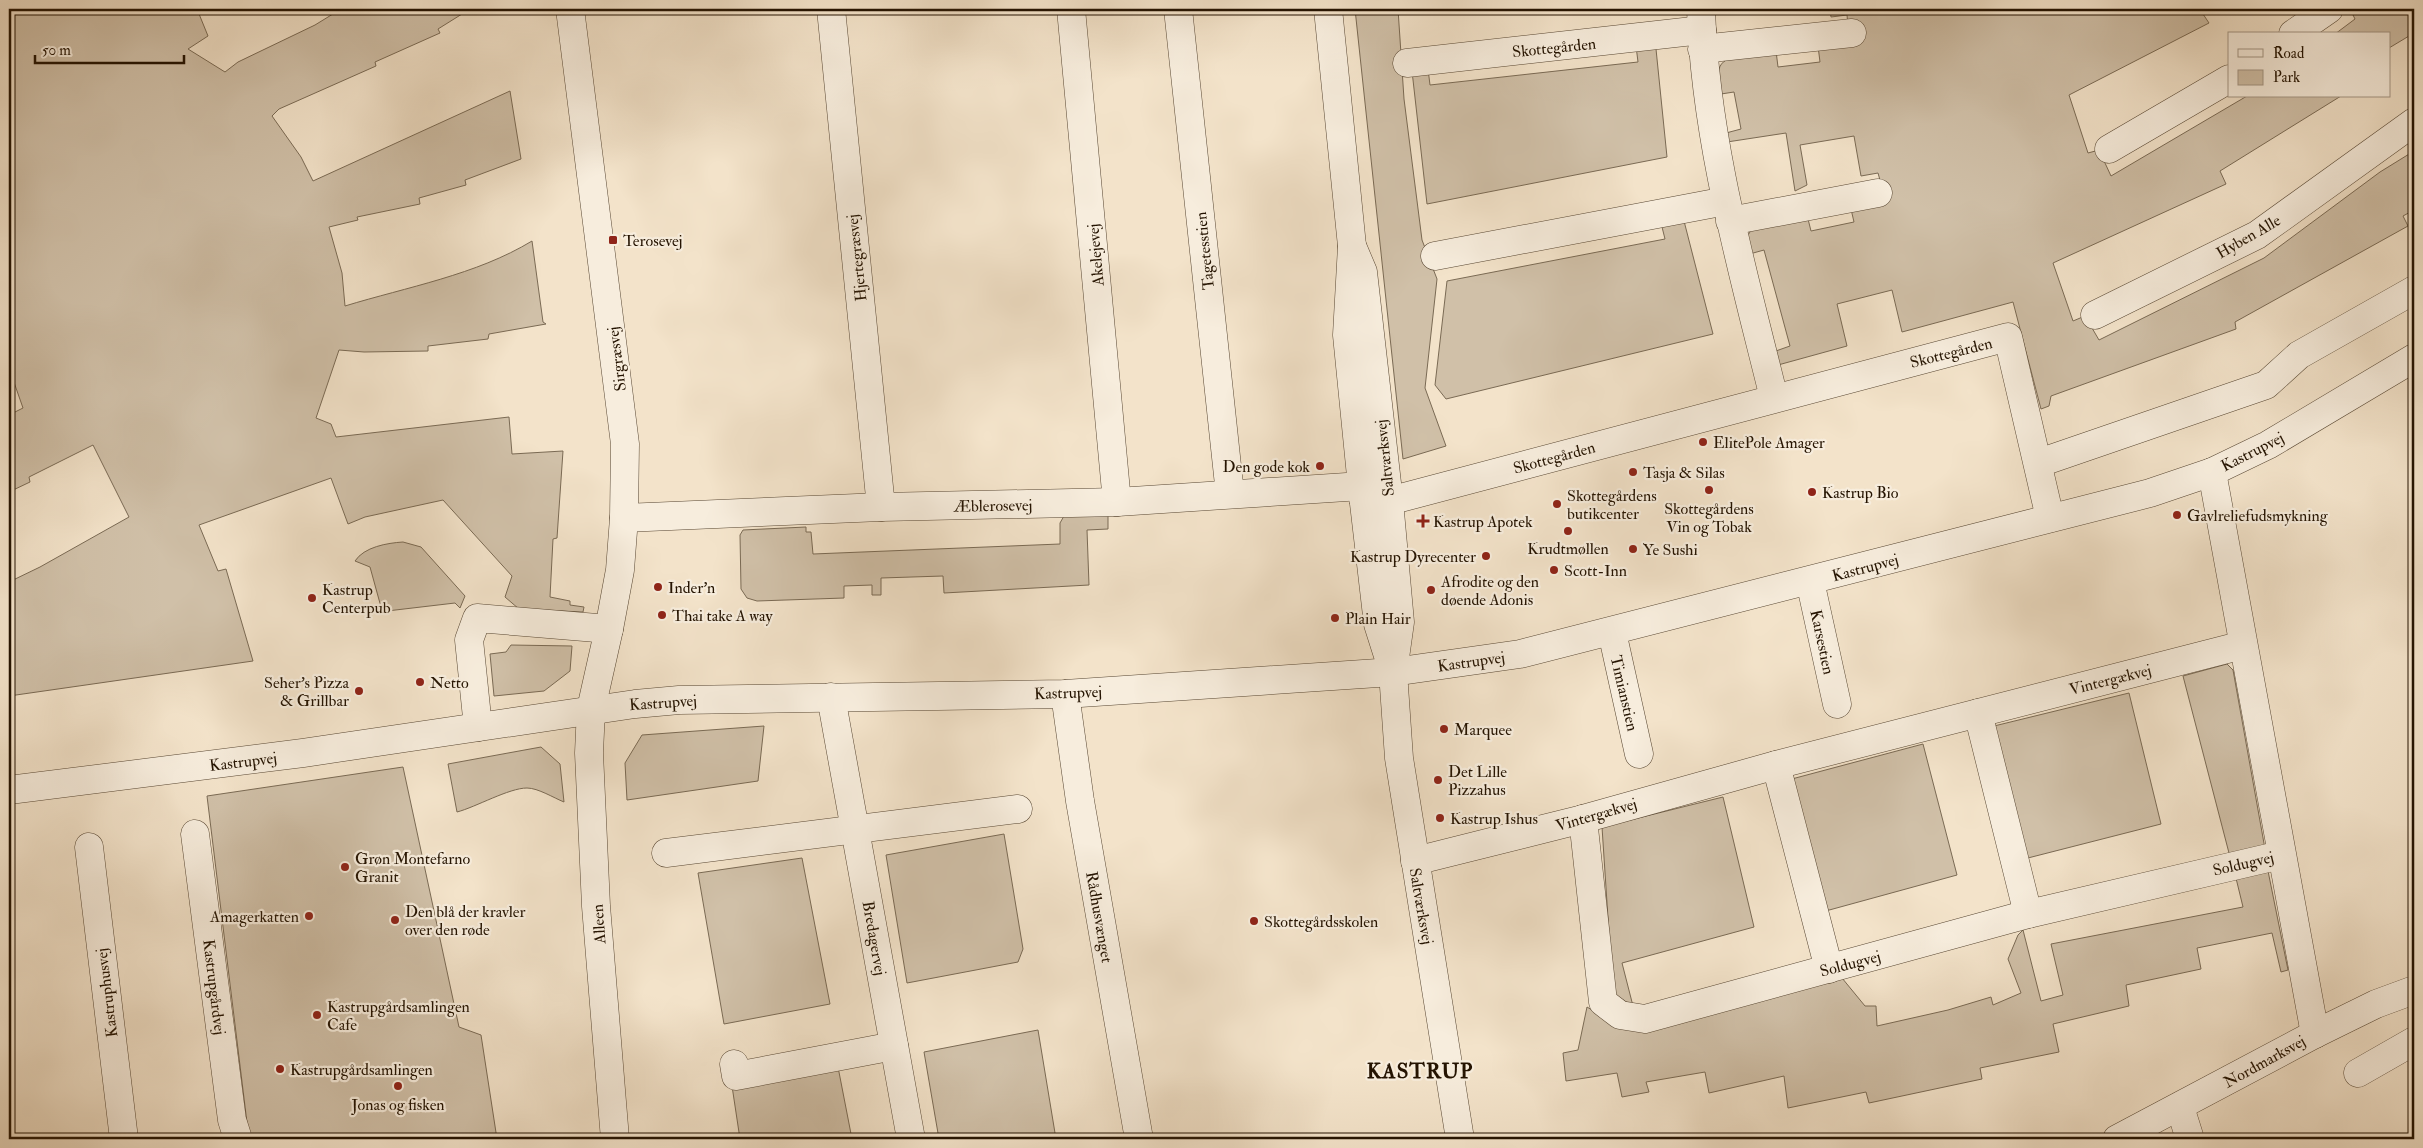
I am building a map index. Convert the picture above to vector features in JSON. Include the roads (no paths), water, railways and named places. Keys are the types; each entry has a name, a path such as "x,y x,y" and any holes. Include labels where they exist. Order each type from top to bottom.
{"street":[{"name":"Sirgræsvej","path":"570,9 625,444 624,518 620,570 591,709"},
{"name":"Hjertegræsvej","path":"831,9 881,507"},
{"name":"Akelejevej","path":"1071,9 1117,502"},
{"name":"Tagetesstien","path":"1178,9 1230,494"},
{"name":"Saltværksvej","path":"1328,9 1352,246 1347,335 1371,495 1400,622 1393,672 1400,758 1460,1139"},
{"path":"2296,32 2329,9"},
{"path":"1702,29 1728,211 1774,398"},
{"name":"Skottegården","path":"1406,63 1702,29 1852,33"},
{"path":"2109,149 2228,80"},
{"name":"Hyben Alle","path":"2095,315 2257,234 2414,122"},
{"path":"1435,256 1728,211 1878,193"},
{"path":"2039,463 2266,385 2299,355 2414,290"},
{"name":"Skottegården","path":"1371,495 1774,398 2008,337 2039,463 2050,518"},
{"name":"Kastrupvej","path":"9,790 303,753 591,709 678,700 1065,694 1393,672 1520,654 2150,493 2212,472 2268,445 2414,358"},
{"name":"Soldugvej","path":"2212,472 2315,1034"},
{"name":"Æblerosevej","path":"624,518 881,507 1117,502 1230,494 1371,495"},
{"name":"Karsestien","path":"1810,581 1837,704"},
{"path":"478,727 469,640 477,618 609,628"},
{"name":"Timianstien","path":"1612,632 1639,754"},
{"name":"Vintergækvej","path":"1415,861 1584,818 1776,765 2243,645"},
{"name":"Rådhusvænget","path":"1065,694 1080,801 1139,1139"},
{"name":"Bredagervej","path":"831,697 911,1139"},
{"name":"Alleen","path":"591,709 589,753 594,860 615,1139"},
{"path":"1978,713 2028,914"},
{"path":"1776,765 1829,969"},
{"path":"666,853 1018,809"},
{"name":"Soldugvej","path":"1584,818 1603,1002 1620,1015 1645,1019 2028,914 2281,855"},
{"name":"Kastrupgårdvej","path":"195,834 232,1120 238,1139"},
{"name":"Kastruphusvej","path":"89,847 124,1139"},
{"name":"Nordmarksvej","path":"2117,1139 2315,1034 2376,1004 2414,990"},
{"path":"2358,1073 2414,1041"},
{"path":"734,1064 736,1076 894,1046"},
{"path":"2180,1107 2190,1139"}],"place":[{"name":"Terosevej","path":"613,240"},
{"name":"ElitePole Amager","path":"1703,442"},
{"name":"Den gode kok","path":"1320,466"},
{"name":"Tasja & Silas","path":"1633,472"},
{"name":"Skottegårdens Vin og Tobak","path":"1709,490"},
{"name":"Kastrup Bio","path":"1812,492"},
{"name":"Skottegårdens butikcenter","path":"1557,504"},
{"name":"Gavlreliefudsmykning","path":"2177,515"},
{"name":"Kastrup Apotek","path":"1423,521"},
{"name":"Krudtmøllen","path":"1568,531"},
{"name":"Ye Sushi","path":"1633,549"},
{"name":"Kastrup Dyrecenter","path":"1486,556"},
{"name":"Scott-Inn","path":"1554,570"},
{"name":"Inder'n","path":"658,587"},
{"name":"Afrodite og den døende Adonis","path":"1431,590"},
{"name":"Kastrup Centerpub","path":"312,598"},
{"name":"Thai take A way","path":"662,615"},
{"name":"Plain Hair","path":"1335,618"},
{"name":"Netto","path":"420,682"},
{"name":"Seher's Pizza & Grillbar","path":"359,691"},
{"name":"Marquee","path":"1444,729"},
{"name":"Det Lille Pizzahus","path":"1438,780"},
{"name":"Kastrup Ishus","path":"1440,818"},
{"name":"Grøn Montefarno Granit","path":"345,867"},
{"name":"Amagerkatten","path":"309,916"},
{"name":"Den blå der kravler over den røde","path":"395,920"},
{"name":"Skottegårdsskolen","path":"1254,921"},
{"name":"Kastrupgårdsamlingen Cafe","path":"317,1015"},
{"name":"Kastrupgårdsamlingen","path":"280,1069"},
{"name":"Jonas og fisken","path":"398,1086"}],"district":[{"name":"KASTRUP","path":"1420,1071"}]}
